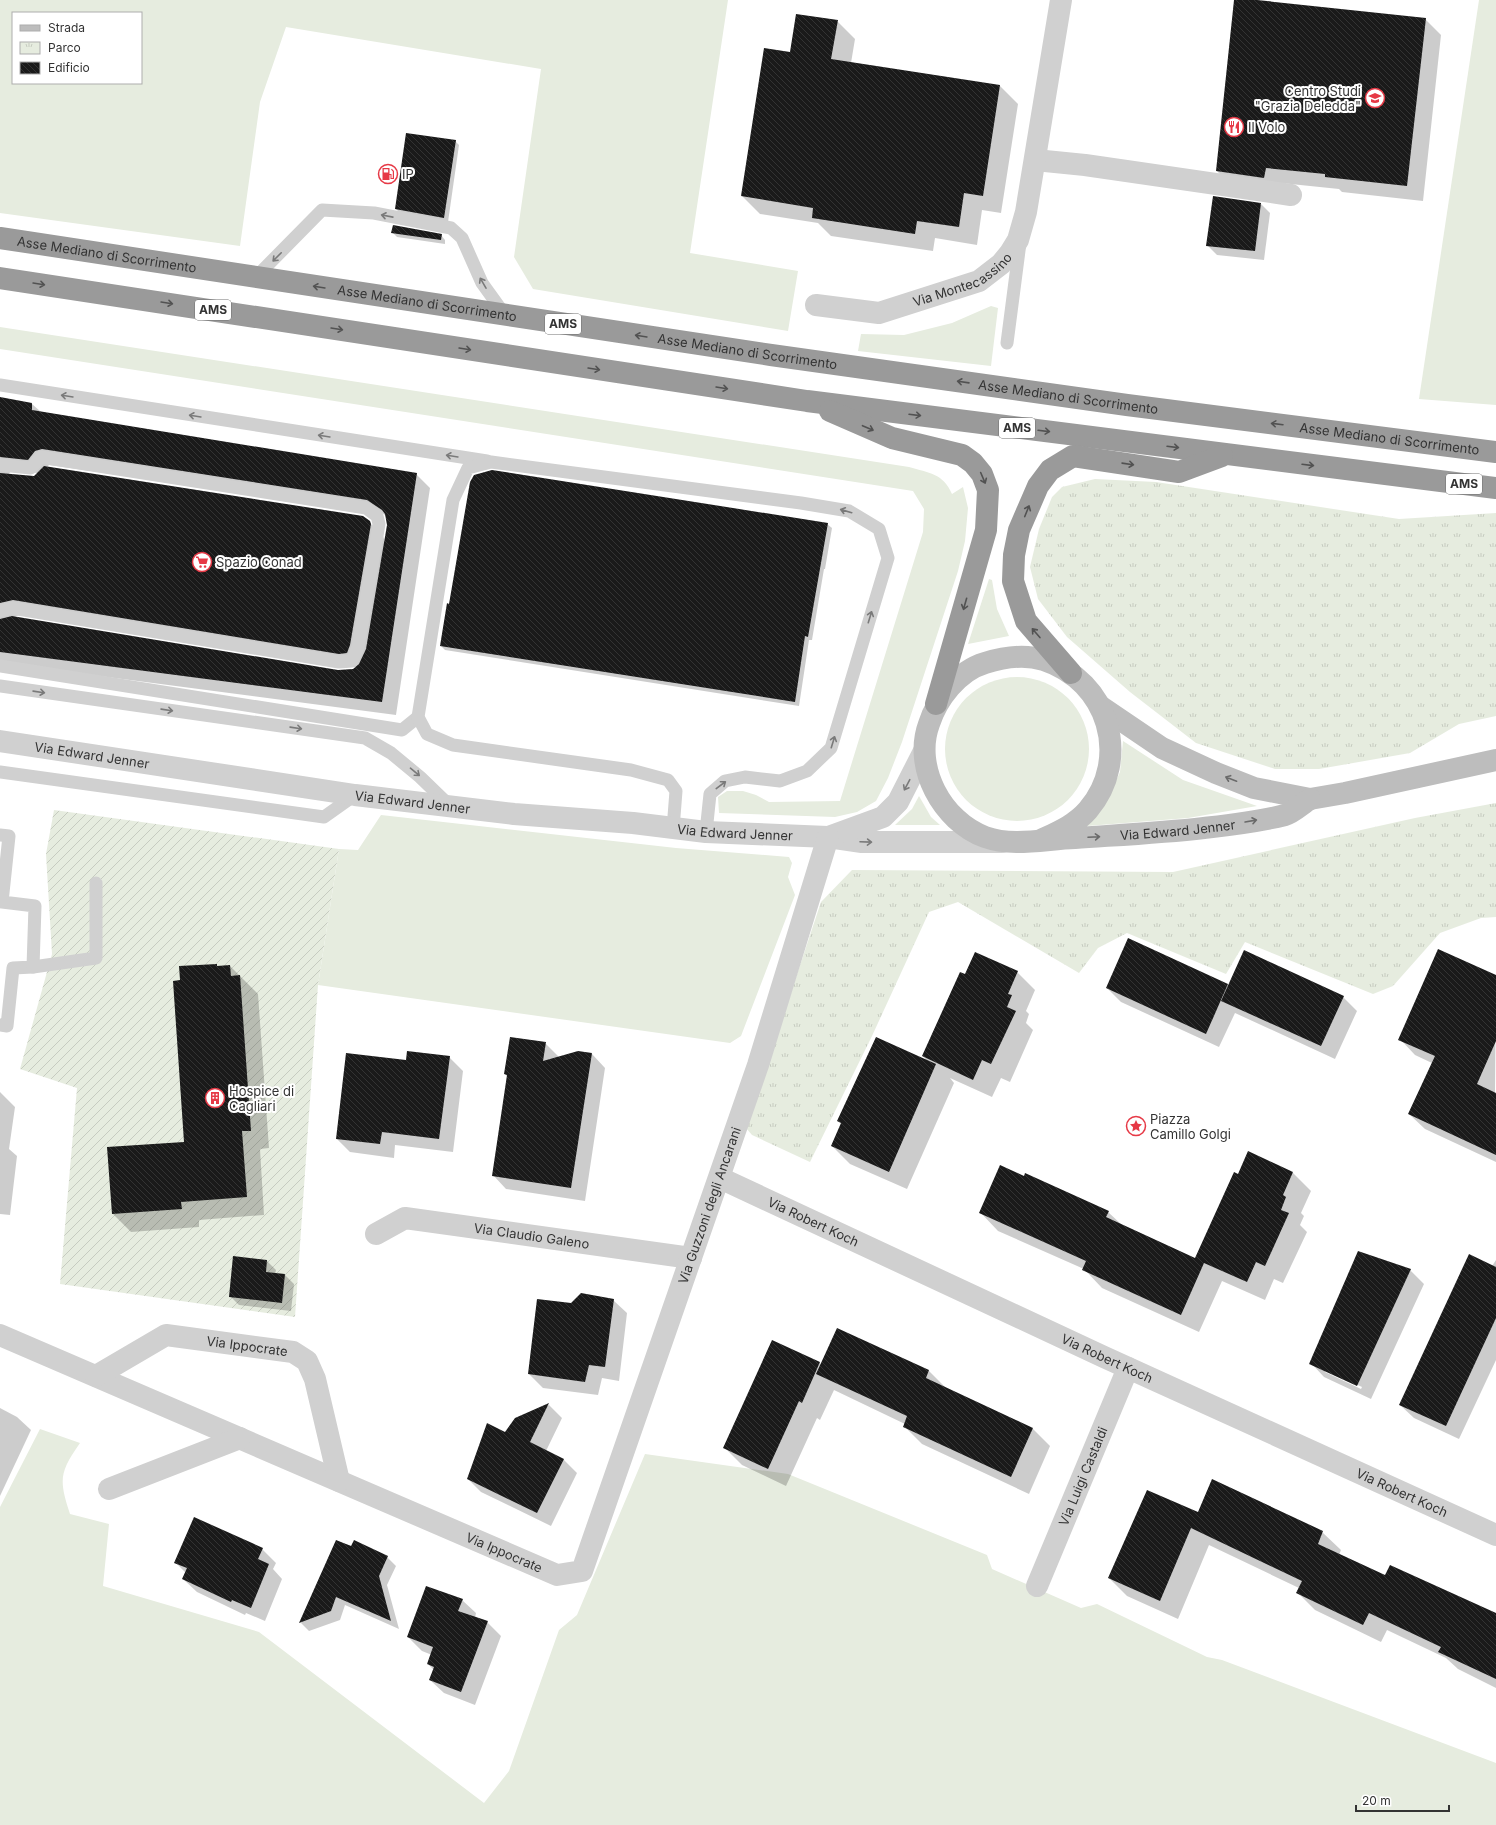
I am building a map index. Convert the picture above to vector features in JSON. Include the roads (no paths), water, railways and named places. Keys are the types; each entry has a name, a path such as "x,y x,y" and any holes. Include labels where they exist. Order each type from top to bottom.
{"highway":[{"name":"Asse Mediano di Scorrimento","path":"0,238 771,355 1127,405 1496,452"},
{"name":"AMS","path":"0,278 806,401 1496,488"},
{"path":"806,401 892,438 962,455 973,463 982,474 988,490 986,530 936,704"},
{"path":"1071,673 1026,621 1013,581 1014,555 1019,530 1038,486 1050,470 1073,456 1179,472 1227,454"}],"street":[{"name":"Via Montecassino","path":"816,305 879,313 968,286 991,274 1001,264 1018,240 1022,226 1035,160 1061,0"},
{"path":"1035,160 1085,165 1291,194"},
{"name":"Via Edward Jenner","path":"1011,842 984,836 960,823 941,803 929,778 924,751 927,727 936,704 956,680 982,663 1012,656 1043,660 1071,673 1088,688 1100,706 1110,732 1110,761 1103,788 1088,810 1067,828 1041,840"},
{"name":"Via Edward Jenner","path":"1100,706 1162,748 1216,773 1254,788 1310,799 1345,793 1496,760"},
{"name":"Via Edward Jenner","path":"0,741 355,795 514,814 633,823 706,832 828,837 862,842 1011,842 1153,833 1230,825 1288,815 1310,799"},
{"name":"Via Edward Jenner","path":"828,837 883,817 898,802 924,751"},
{"name":"Via Guzzoni degli Ancarani","path":"582,1571 720,1178 758,1065 828,837"},
{"name":"Via Robert Koch","path":"720,1178 1128,1368 1496,1535"},
{"name":"Via Claudio Galeno","path":"376,1234 405,1218 691,1258"},
{"name":"Via Ippocrate","path":"0,1335 556,1575 582,1571"},
{"name":"Via Ippocrate","path":"96,1376 166,1335 293,1352 307,1361 315,1380 339,1481"},
{"name":"Via Luigi Castaldi","path":"1038,1586 1128,1368"},
{"path":"109,1489 240,1438"}],"lane":[{"path":"256,277 322,210 374,213 451,228 462,238 482,283 505,315"},
{"path":"1007,344 1022,226"},
{"path":"0,386 491,462 801,503 849,511 878,529 888,558 831,748 807,771 780,781 745,777 725,781 710,794 706,832"},
{"path":"0,465 31,468 41,457 366,508 377,516 379,524 358,647 352,661 339,662 12,608 0,611"},
{"path":"491,462 468,468 453,500 418,717 427,734 453,744 631,770 668,780 676,790 673,829"},
{"path":"0,666 402,730 418,717"},
{"path":"0,686 365,738 392,753 450,806"},
{"path":"0,772 324,816 355,795"},
{"path":"0,835 9,836 2,902 35,906 33,967"},
{"path":"0,1025 7,1026 13,968 33,967 96,958 96,883"}],"place":[{"name":"Centro Studi \"Grazia Deledda\"","path":"1375,98"},
{"name":"Il Volo","path":"1234,127"},
{"name":"IP","path":"388,174"},
{"name":"Spazio Conad","path":"202,562"},
{"name":"Hospice di Cagliari","path":"215,1098"},
{"name":"Piazza Camillo Golgi","path":"1136,1126"}]}
